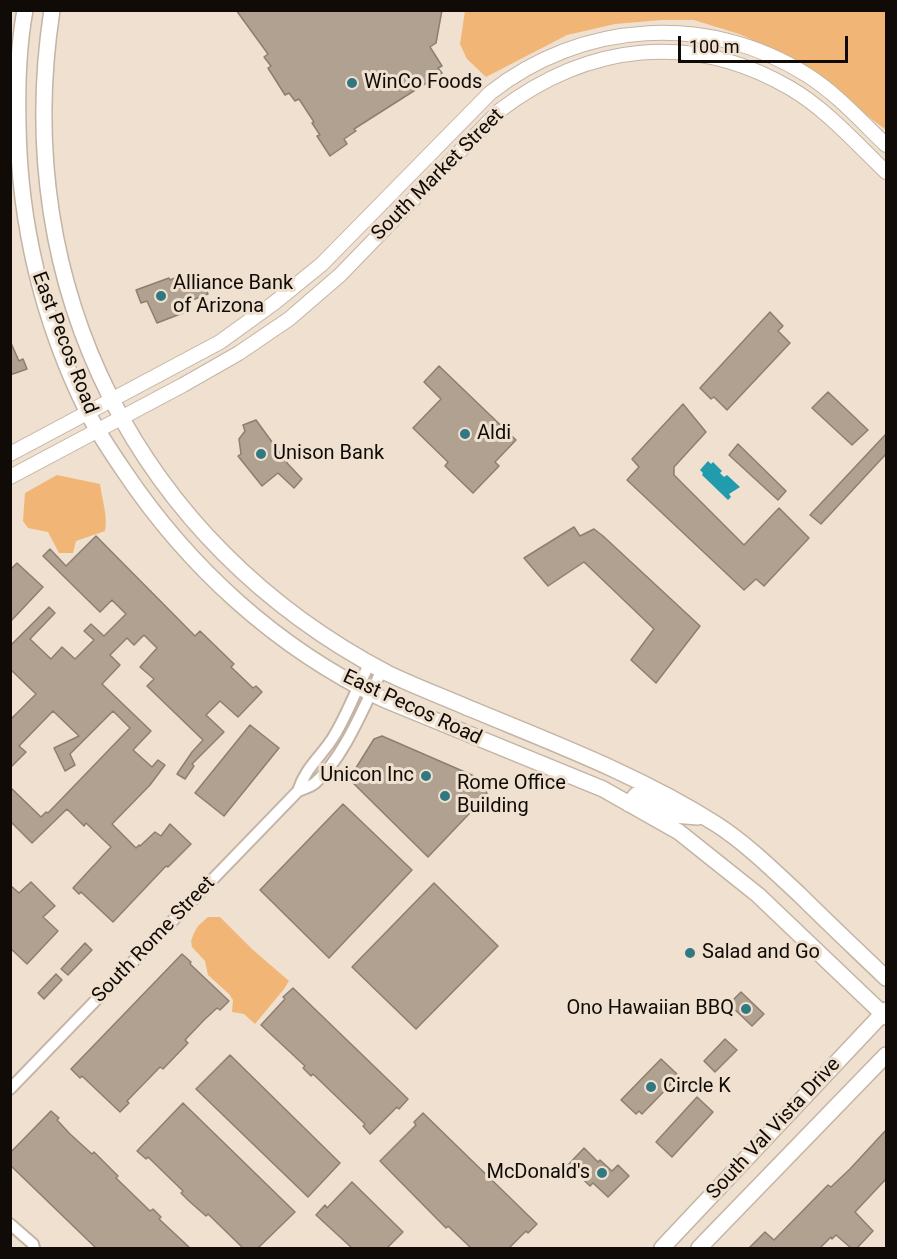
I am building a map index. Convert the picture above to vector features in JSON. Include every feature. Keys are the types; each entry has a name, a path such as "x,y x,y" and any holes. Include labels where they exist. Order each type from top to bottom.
{"main road":[{"name":"East Pecos Road","path":"25,10 19,49 18,147 33,259 50,317 88,413 153,512 234,600 285,641 364,690 603,789 679,832 785,920 885,1014"},
{"name":"East Pecos Road","path":"52,10 43,113 46,173 51,210 71,303 92,358 120,418 144,456 197,526 219,550 268,595 294,615 376,667 610,766 653,787 704,817 739,841 762,861 886,978"},
{"path":"629,804 636,795 640,795 674,815 704,817"},
{"name":"South Val Vista Drive","path":"662,1248 885,1014"},
{"name":"South Val Vista Drive","path":"699,1248 886,1055"}],"street":[{"name":"South Market Street","path":"10,454 220,342 274,303 322,264 490,93 516,74 575,46 624,34 664,32 716,38 740,44 773,57 808,76 845,106 886,145"},
{"name":"South Market Street","path":"10,477 239,353 289,319 339,275 499,111 520,95 568,70 610,57 637,52 693,53 739,65 773,79 810,102 886,172"},
{"name":"South Rome Street","path":"10,1089 298,791 303,775 327,747 376,667"},
{"path":"10,1224 33,1244 34,1248"}],"shaded area":[{"path":"465,11 886,11 886,130 789,56 739,34 694,20 615,24 567,35 486,77 467,59 460,44"},
{"path":"57,475 100,484 105,531 76,541 73,553 59,553 48,532 28,528 23,521 25,493"},
{"path":"208,917 220,917 289,981 255,1024 244,1014 232,1012 233,1000 208,975 205,961 192,947 191,941 194,933"}],"water":[{"path":"708,461 711,464 713,462 722,471 720,473 724,477 727,475 740,487 729,494 731,497 728,500 702,475 700,470"}],"building":[{"name":"WinCo Foods","path":"236,10 442,10 436,43 430,47 442,66 438,68 442,73 354,129 356,131 344,139 347,144 330,156 317,136 320,135 312,123 314,122 299,99 295,101 289,93 285,95 268,68 271,66 264,57 268,54"},
{"name":"Alliance Bank of Arizona","path":"177,277 182,289 203,281 208,294 187,302 189,309 183,313 157,323 147,301 141,303 136,290"},
{"path":"770,312 783,326 778,331 790,343 727,410 714,397 711,399 700,388"},
{"path":"10,341 19,361 23,359 27,369 10,375"},
{"name":"Aldi","path":"439,366 516,440 495,462 499,466 473,493 445,466 448,462 413,428 441,399 424,382"},
{"path":"828,392 868,430 852,445 812,408"},
{"path":"683,404 706,432 674,467 674,475 744,545 779,508 809,538 764,586 756,579 744,590 627,480 639,467 632,459"},
{"name":"Unison Bank","path":"256,420 288,464 302,479 294,488 278,473 262,486 238,456 241,454 239,439 245,431 243,425"},
{"path":"886,434 886,454 821,524 810,515"},
{"path":"738,444 786,491 778,500 729,455"},
{"path":"574,527 580,536 594,529 603,536 700,626 656,683 631,660 654,629 584,562 548,586 524,558"},
{"path":"96,536 195,636 200,631 234,664 231,667 253,688 256,686 262,692 238,717 220,701 206,715 224,732 192,764 194,766 185,779 177,774 203,740 147,686 154,679 140,667 157,648 144,635 134,645 127,638 110,655 120,665 102,684 151,731 133,750 152,767 158,760 165,765 150,785 112,824 136,848 155,832 161,836 170,824 191,844 168,867 166,866 113,922 81,892 79,894 73,888 111,847 86,823 84,826 67,809 32,843 10,821 10,787 41,817 46,812 48,813 130,728 113,711 70,754 75,765 65,771 54,748 79,736 53,711 19,746 26,752 10,768 10,720 36,694 10,669 10,646 49,607 55,613 30,639 51,659 62,647 75,659 94,640 84,631 91,624 104,636 126,614 112,600 100,612 43,556 50,549 66,566"},
{"path":"17,563 43,587 10,622 10,570"},
{"path":"250,725 279,748 224,816 195,793"},
{"name":"Rome Office Building","path":"382,736 481,779 486,788 487,795 428,857 349,779 374,739"},
{"path":"343,804 412,870 329,958 260,890"},
{"path":"31,882 55,906 43,917 58,931 27,964 10,948 10,885 19,893"},
{"path":"434,883 498,946 416,1029 352,967"},
{"path":"85,943 92,950 68,975 61,969"},
{"path":"182,954 229,1001 204,1020 185,1040 188,1043 163,1069 160,1067 127,1101 129,1103 120,1112 82,1076 80,1078 71,1069"},
{"path":"56,974 62,980 44,999 38,993"},
{"path":"293,988 408,1099 370,1134 363,1126 365,1124 313,1074 311,1076 303,1068 305,1066 261,1025"},
{"name":"Ono Hawaiian BBQ","path":"741,992 764,1014 752,1026 729,1004"},
{"path":"725,1039 737,1050 715,1072 704,1061"},
{"path":"230,1055 340,1163 308,1197 196,1089"},
{"name":"Circle K","path":"661,1059 677,1074 674,1077 676,1079 642,1114 639,1111 636,1114 621,1100"},
{"name":"Circle K","path":"697,1097 713,1112 672,1157 656,1142"},
{"path":"183,1103 295,1212 258,1248 243,1248 208,1214 206,1216 189,1201 181,1193 183,1191 148,1157 146,1159 137,1151"},
{"path":"51,1111 70,1134 92,1154 94,1152 118,1176 116,1178 150,1211 153,1209 161,1217 159,1219 190,1248 96,1248 10,1165 10,1153"},
{"path":"423,1113 537,1224 528,1233 526,1231 509,1248 471,1248 448,1226 446,1228 380,1161 416,1125 414,1122"},
{"path":"886,1130 886,1179 855,1212 873,1231 857,1248 851,1248 836,1235 820,1248 749,1248 765,1232 774,1240 828,1185 831,1187 850,1169"},
{"name":"McDonald's","path":"584,1148 598,1162 600,1160 612,1171 618,1165 629,1176 608,1197 593,1183 590,1186 568,1165"},
{"path":"352,1182 403,1232 387,1248 352,1248 316,1215 325,1205 327,1208"}],"place":[{"name":"WinCo Foods","path":"352,83"},
{"name":"Alliance Bank of Arizona","path":"161,296"},
{"name":"Aldi","path":"465,434"},
{"name":"Unison Bank","path":"261,454"},
{"name":"Unicon Inc","path":"426,776"},
{"name":"Rome Office Building","path":"445,796"},
{"name":"Salad and Go","path":"690,953"},
{"name":"Ono Hawaiian BBQ","path":"746,1009"},
{"name":"Circle K","path":"651,1087"},
{"name":"McDonald's","path":"602,1173"}]}
